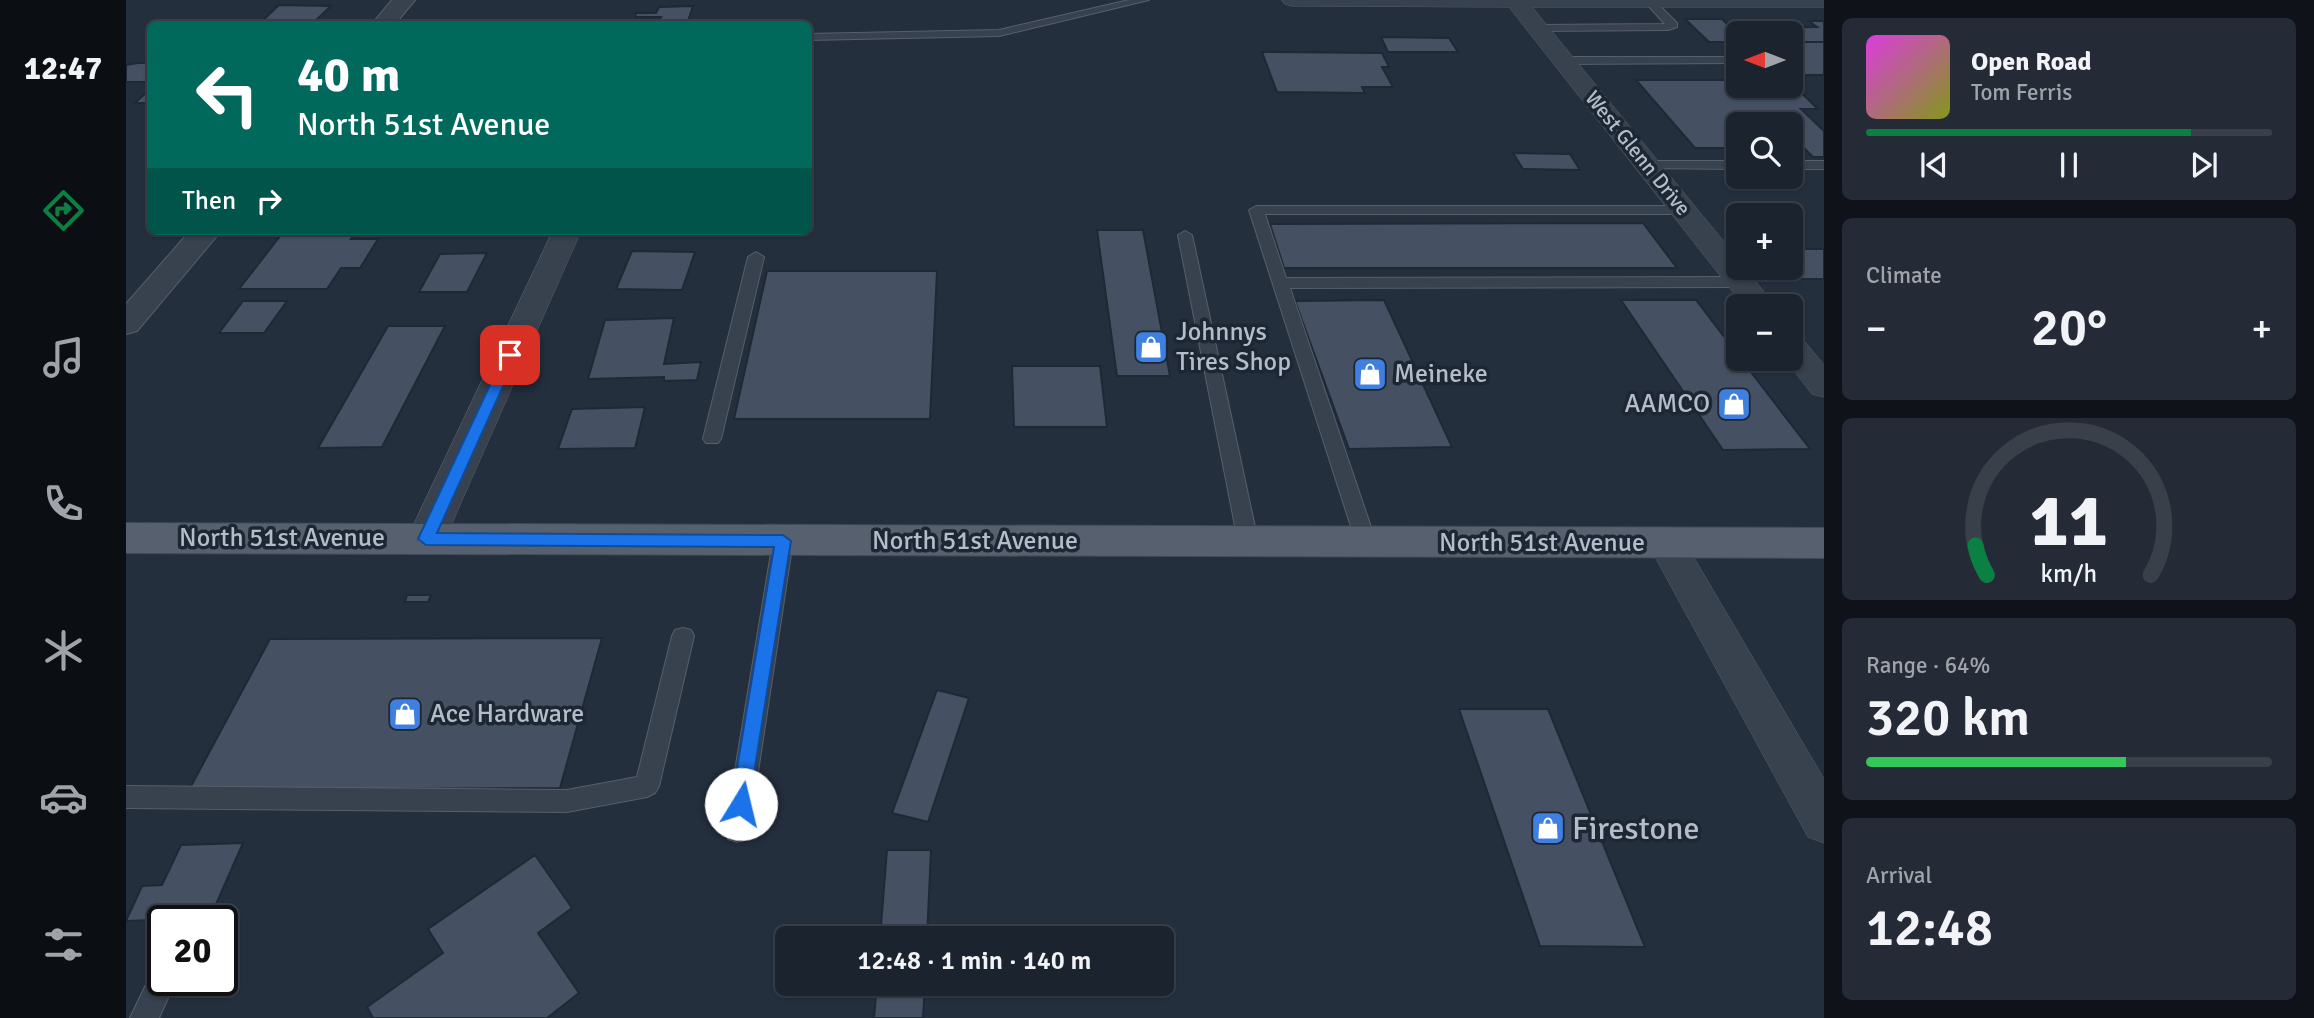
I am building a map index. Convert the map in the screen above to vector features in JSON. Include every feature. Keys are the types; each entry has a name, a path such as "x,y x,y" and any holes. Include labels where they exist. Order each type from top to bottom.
{"main road":[{"name":"North 51st Avenue","path":"126,538 1824,543"}],"street":[{"path":"386,21 404,0"},
{"path":"1292,0 1824,1"},
{"name":"West Glenn Drive","path":"1515,0 1750,294"},
{"path":"126,324 203,235"},
{"path":"426,539 565,235"},
{"path":"1803,360 1824,386"},
{"path":"1667,544 1824,822"}],"lane":[{"path":"812,37 999,33 1144,0"},
{"path":"1537,28 1673,25 1648,1"},
{"path":"1564,61 1726,61"},
{"path":"1647,165 1726,165"},
{"path":"1803,165 1824,165"},
{"path":"1366,542 1256,210 1683,210"},
{"path":"1185,235 1248,541"},
{"path":"712,439 756,257"},
{"path":"1280,283 1740,282"},
{"path":"737,831 783,541"},
{"path":"126,797 567,801 647,786 683,635"},
{"path":"144,1018 155,996"}],"building":[{"path":"279,5 331,6 315,21 262,21"},
{"path":"693,6 688,21 659,21 661,17 635,17 636,13 656,13 659,7"},
{"path":"1685,19 1722,19 1726,23 1726,42 1709,42"},
{"path":"1809,21 1824,21 1824,42 1803,42 1803,27 1817,27"},
{"path":"1381,37 1449,38 1458,52 1388,52"},
{"path":"1803,42 1824,42 1824,75 1803,75"},
{"path":"1262,52 1382,53 1389,67 1382,67 1393,87 1362,87 1365,93 1277,92"},
{"path":"147,63 147,82 126,82 126,65"},
{"path":"1636,80 1726,80 1726,98 1803,98 1803,95 1818,109 1801,109 1824,131 1824,157 1813,157 1803,148 1803,112 1726,112 1726,148 1695,148"},
{"path":"147,92 147,103 135,103"},
{"path":"1513,153 1570,154 1580,170 1523,169"},
{"path":"1643,223 1677,268 1284,268 1270,224"},
{"path":"1097,230 1143,230 1170,376 1117,376"},
{"path":"281,235 354,235 351,239 378,239 360,268 341,268 327,289 239,289"},
{"path":"1803,249 1824,249 1824,279 1803,279"},
{"path":"632,251 695,252 682,290 616,289"},
{"path":"487,253 467,292 419,292 440,254"},
{"path":"767,271 937,271 930,419 734,419"},
{"name":"Meineke","path":"1384,300 1452,447 1349,449 1295,301"},
{"name":"AAMCO","path":"1621,300 1696,300 1726,339 1726,371 1750,371 1810,449 1723,450"},
{"path":"243,301 287,301 264,333 219,333"},
{"path":"674,318 664,364 701,362 697,380 664,381 664,377 588,379 605,320"},
{"path":"388,326 445,326 382,447 318,448"},
{"path":"1012,366 1100,366 1107,427 1014,427"},
{"path":"645,407 635,448 558,449 572,409"},
{"path":"407,595 431,595 428,602 405,602"},
{"name":"Ace Hardware","path":"602,638 560,788 189,790 270,639"},
{"path":"937,690 969,698 928,822 892,813"},
{"name":"Firestone","path":"1459,709 1548,709 1645,947 1540,946"},
{"path":"243,843 216,905 147,905 147,920 126,921 142,886 162,885 181,845"},
{"path":"887,850 931,850 928,926 881,926"},
{"path":"535,855 572,908 538,933 579,993 547,1018 373,1018 367,1007 443,953 428,929"},
{"path":"876,996 924,996 923,1018 874,1018"}],"place":[{"name":"Johnnys Tires Shop","path":"1151,347"},
{"name":"Meineke","path":"1370,374"},
{"name":"AAMCO","path":"1734,404"},
{"name":"Ace Hardware","path":"405,714"},
{"name":"Firestone","path":"1548,828"}],"route":[{"path":"510,355 426,539 783,541 741,804"}]}
